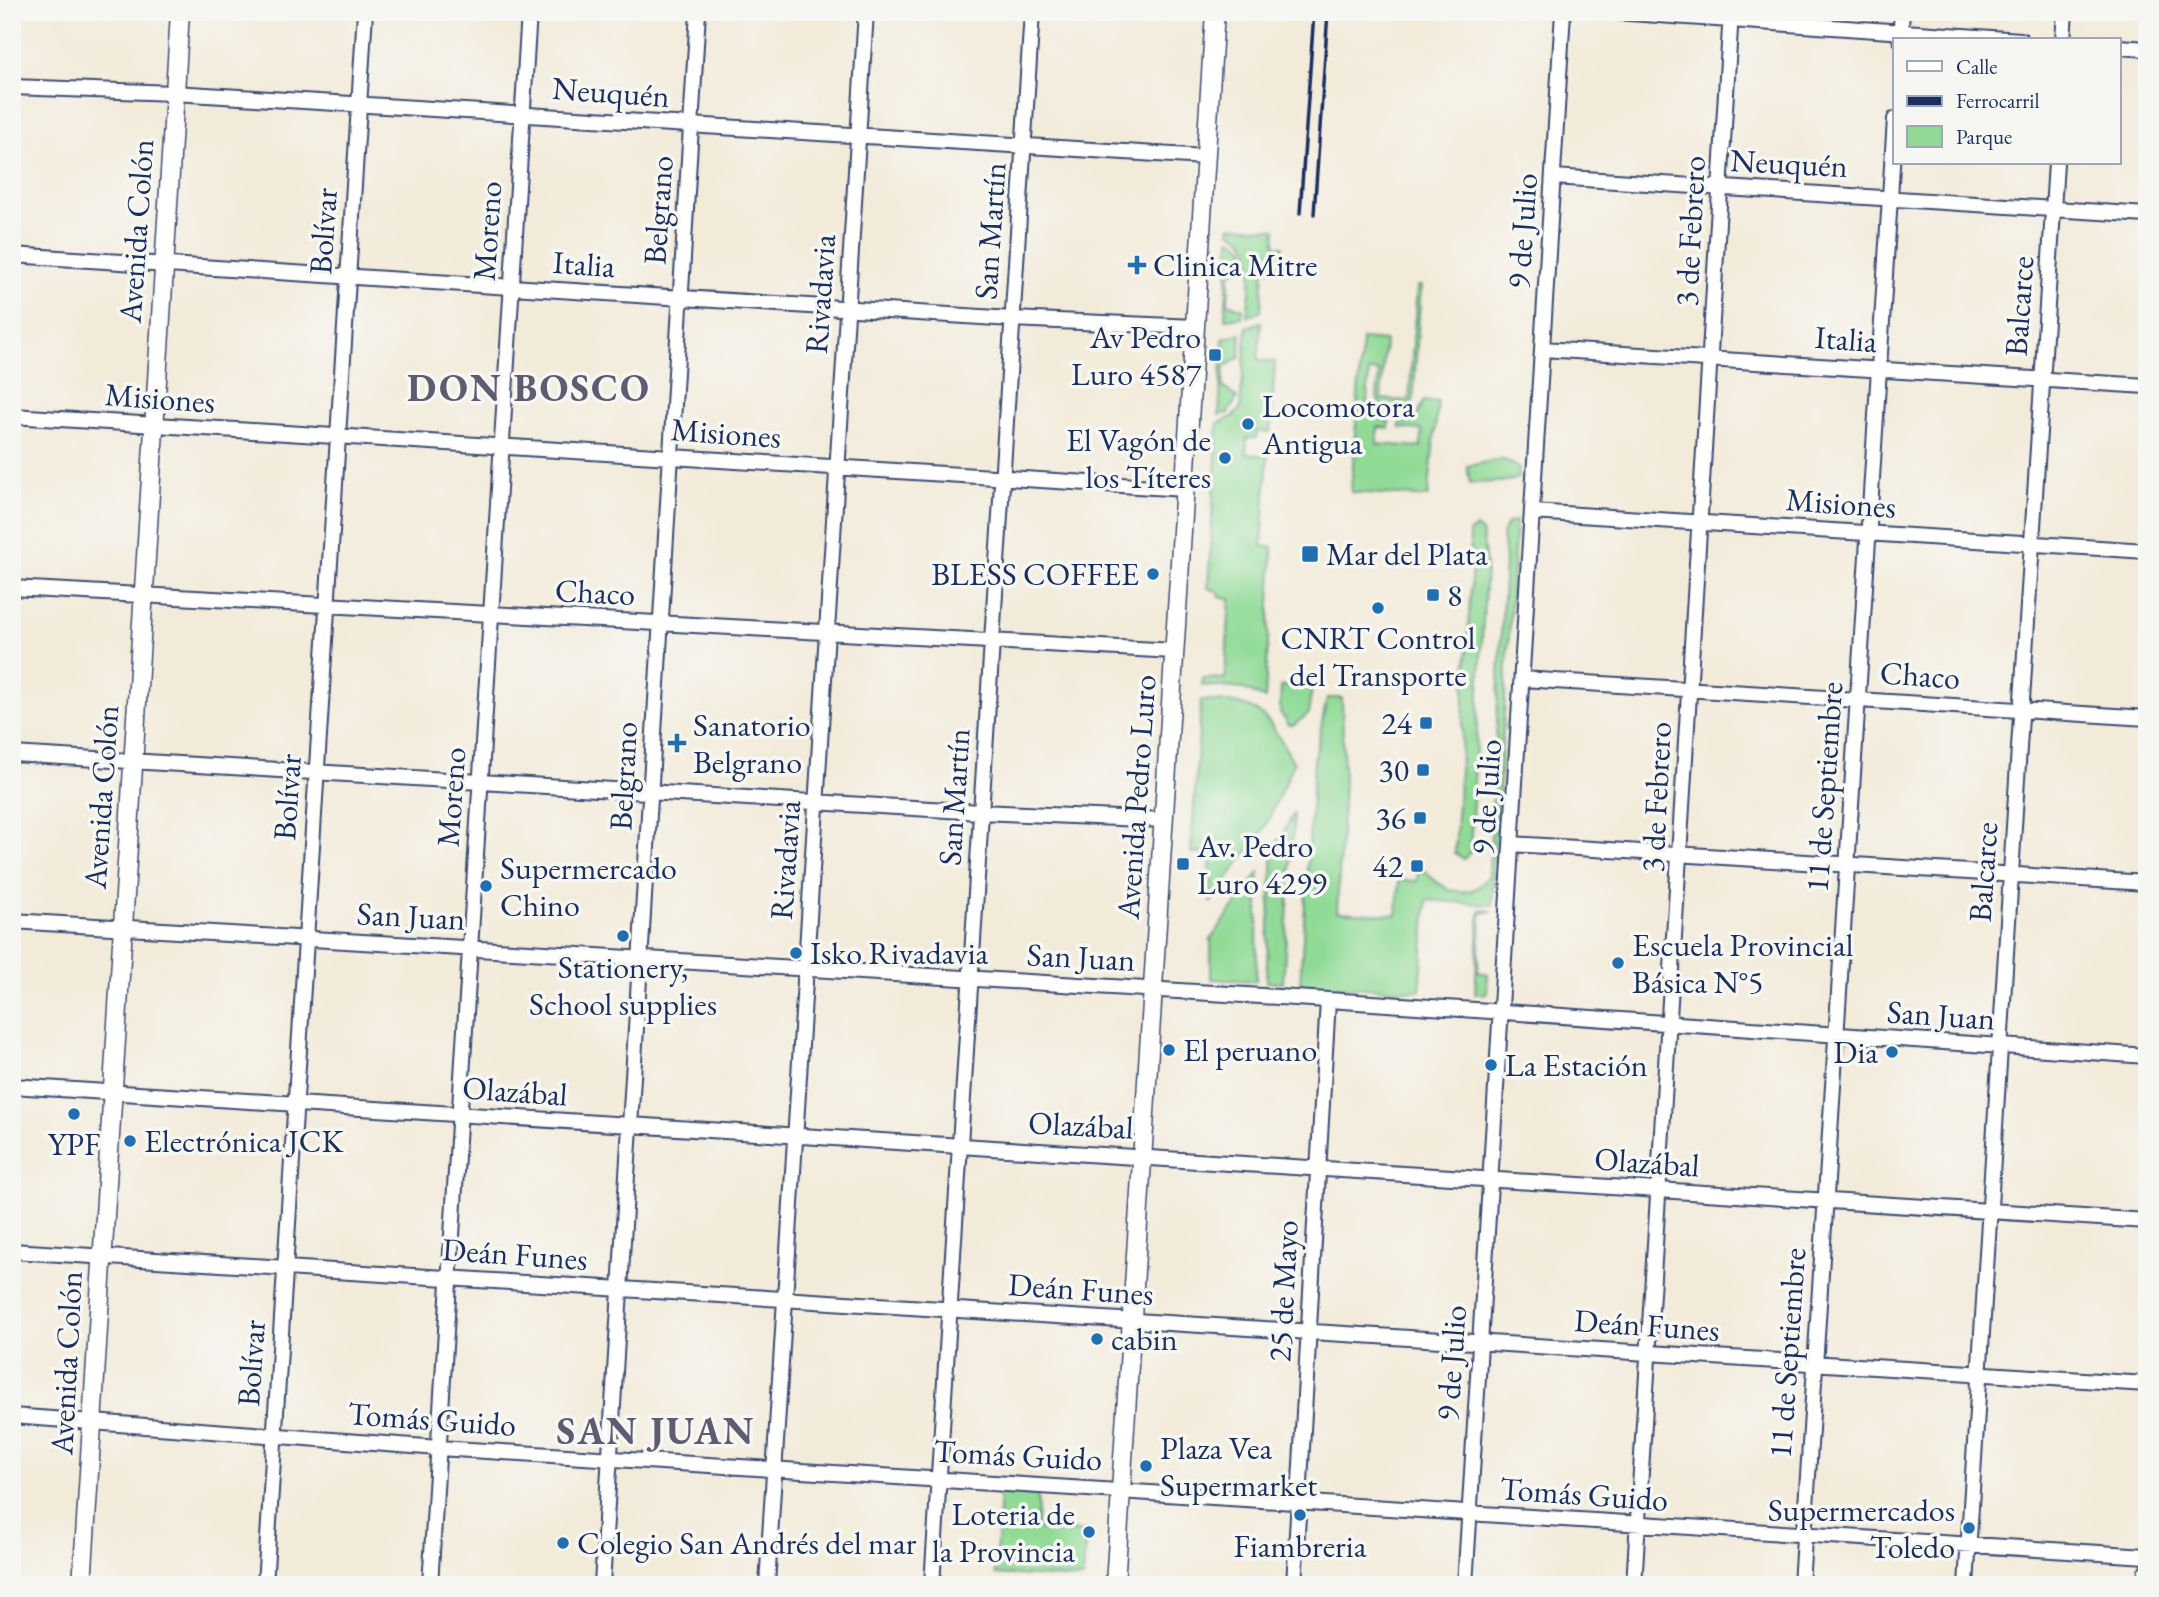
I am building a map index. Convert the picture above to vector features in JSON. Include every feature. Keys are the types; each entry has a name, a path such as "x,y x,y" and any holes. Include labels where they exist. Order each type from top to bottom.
{"main road":[{"name":"Avenida Colón","path":"82,1585 180,12"},
{"name":"Avenida Pedro Luro","path":"1115,1585 1214,12"},
{"path":"2146,1585 2147,1573"}],"street":[{"name":"Bolívar","path":"265,1585 365,12"},
{"name":"Moreno","path":"430,1585 529,12"},
{"name":"Belgrano","path":"602,1585 698,12"},
{"name":"Rivadavia","path":"767,1585 866,12"},
{"name":"San Martín","path":"932,1585 1032,12"},
{"name":"9 de Julio","path":"1465,1585 1563,12"},
{"path":"1615,12 1731,17 1900,36 1960,38"},
{"path":"1900,36 1902,12"},
{"path":"2063,38 2065,12"},
{"name":"3 de Febrero","path":"1634,1585 1731,17"},
{"path":"2120,47 2147,49"},
{"name":"Neuquén","path":"12,87 174,93 1205,157"},
{"name":"11 de Septiembre","path":"1801,1585 1813,1363 1826,1201 1893,150"},
{"name":"Balcarce","path":"1966,1585 2056,164"},
{"name":"Neuquén","path":"1553,177 2147,215"},
{"name":"Italia","path":"12,256 1012,319 1195,327"},
{"name":"Italia","path":"1542,349 2147,386"},
{"name":"Misiones","path":"12,416 1185,489"},
{"name":"Misiones","path":"1532,512 2147,551"},
{"name":"Chaco","path":"12,588 1175,651"},
{"name":"Chaco","path":"1522,679 2147,718"},
{"path":"12,754 981,813 1164,821"},
{"path":"1511,844 1847,862 2147,883"},
{"name":"San Juan","path":"12,921 1328,1000 1670,1026 2147,1056"},
{"name":"25 de Mayo","path":"1294,1585 1328,1000"},
{"name":"Olazábal","path":"12,1086 2147,1221"},
{"name":"Deán Funes","path":"12,1251 2147,1384"},
{"name":"Tomás Guido","path":"12,1416 439,1448 1121,1489 1298,1504 2147,1556"}],"green space":[{"path":"1230,226 1276,229 1275,245 1283,246 1281,270 1264,269 1261,311 1247,316 1252,267 1250,255 1247,245 1240,237 1230,232"},
{"path":"1230,239 1245,248 1246,265 1230,274 1228,303 1243,309 1242,317 1225,319"},
{"path":"1417,286 1421,286 1413,404 1403,411 1382,408 1377,398 1379,372 1369,371 1367,404 1372,415 1389,422 1389,428 1378,427 1377,444 1421,447 1422,430 1400,428 1400,423 1415,419 1424,401 1438,402 1428,497 1351,492 1362,339 1385,341 1381,399 1409,401"},
{"path":"1261,322 1258,360 1275,362 1270,432 1257,431 1256,438 1247,438 1246,454 1268,456 1262,546 1273,547 1265,699 1244,689 1202,685 1202,678 1225,679 1230,598 1219,597 1219,592 1208,588 1218,423 1233,417 1240,409 1247,327"},
{"path":"1241,333 1240,357 1224,367 1223,387 1237,398 1228,413 1219,415 1223,339"},
{"path":"1502,459 1519,468 1518,478 1470,484 1467,466"},
{"path":"1516,521 1492,905 1427,900 1420,991 1300,984 1314,762 1327,698 1342,698 1344,780 1337,912 1397,915 1399,880 1417,881 1418,871 1425,871 1440,884 1457,891 1474,889 1489,875 1505,560 1502,534 1507,523"},
{"path":"1476,527 1482,532 1486,568 1470,852 1464,859 1455,853 1472,564 1469,533"},
{"path":"1281,686 1312,688 1308,714 1294,725 1289,725 1280,712"},
{"path":"1201,700 1237,704 1260,713 1276,732 1294,763 1265,827 1211,902 1210,855 1191,853"},
{"path":"1294,813 1283,983 1266,982 1273,851"},
{"path":"1259,873 1256,981 1211,979 1211,939"},
{"path":"1480,910 1492,911 1481,913 1478,972 1488,974 1487,994 1475,994"},
{"path":"1000,1492 1038,1495 1037,1529 1086,1532 1083,1579 995,1574"}],"railway":[{"path":"1300,213 1314,12"},
{"path":"1314,214 1328,12"}],"place":[{"name":"Clinica Mitre","path":"1137,265"},
{"name":"Av Pedro Luro 4587","path":"1215,355"},
{"name":"Locomotora Antigua","path":"1248,424"},
{"name":"El Vagón de los Títeres","path":"1225,458"},
{"name":"Mar del Plata","path":"1310,554"},
{"name":"BLESS COFFEE","path":"1153,574"},
{"name":"8","path":"1433,595"},
{"name":"CNRT Control del Transporte","path":"1378,608"},
{"name":"24","path":"1426,723"},
{"name":"Sanatorio Belgrano","path":"677,743"},
{"name":"30","path":"1423,770"},
{"name":"36","path":"1420,818"},
{"name":"Av. Pedro Luro 4299","path":"1183,864"},
{"name":"42","path":"1417,866"},
{"name":"Supermercado Chino","path":"486,886"},
{"name":"Stationery, School supplies","path":"623,936"},
{"name":"Isko Rivadavia","path":"796,953"},
{"name":"Escuela Provincial Básica N°5","path":"1618,963"},
{"name":"El peruano","path":"1169,1050"},
{"name":"Dia","path":"1892,1052"},
{"name":"La Estación","path":"1491,1065"},
{"name":"YPF","path":"74,1114"},
{"name":"Electrónica JCK","path":"130,1141"},
{"name":"cabin","path":"1097,1339"},
{"name":"Plaza Vea Supermarket","path":"1146,1466"},
{"name":"Fiambreria","path":"1300,1515"},
{"name":"Supermercados Toledo","path":"1969,1528"},
{"name":"Loteria de la Provincia","path":"1089,1532"},
{"name":"Colegio San Andrés del mar","path":"563,1543"}],"district":[{"name":"DON BOSCO","path":"529,388"},
{"name":"SAN JUAN","path":"656,1431"}]}
